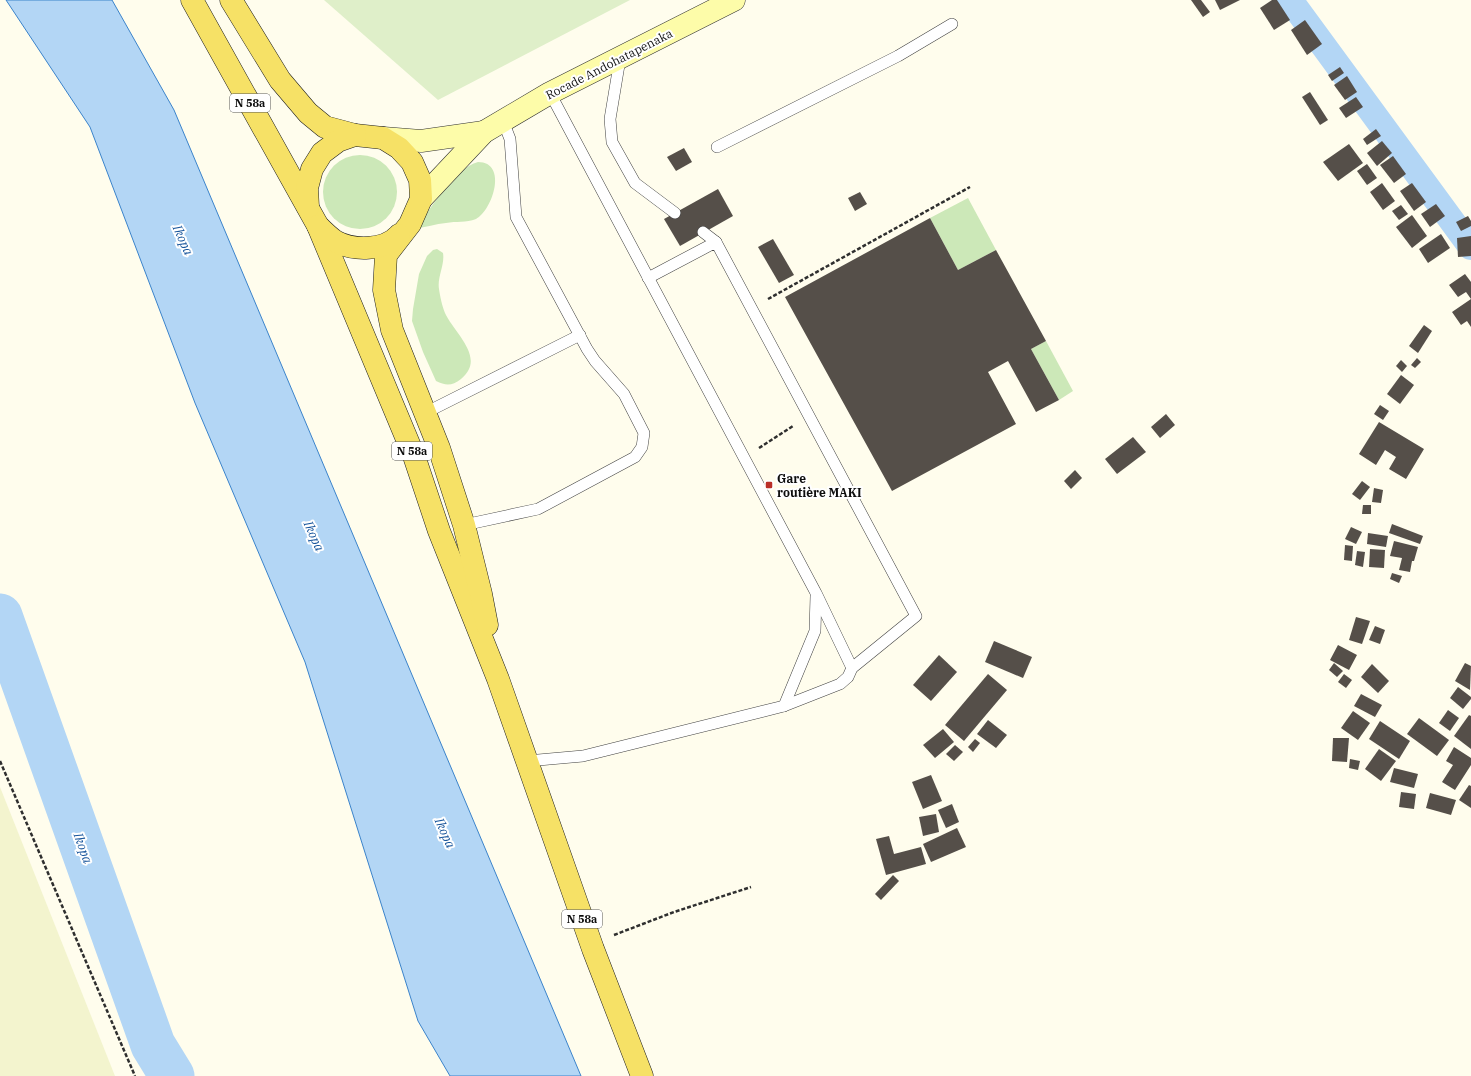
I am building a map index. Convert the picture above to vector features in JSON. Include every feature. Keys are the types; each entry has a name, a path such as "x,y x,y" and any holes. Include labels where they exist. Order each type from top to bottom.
{"main road":[{"name":"N 58a","path":"192,0 318,226 414,456 439,531 498,680 591,943 642,1076"},
{"name":"N 58a","path":"231,0 280,80 308,113 325,127 355,135"},
{"name":"Rocade Andohatapenaka","path":"494,126 550,93 620,59 734,0"},
{"path":"308,207 307,188 312,169 322,153 338,141 355,135 421,141 494,126"},
{"path":"318,226 335,241 355,248 376,247 396,239 410,224 421,199 494,126"},
{"path":"383,138 400,148 412,162 420,180 421,199"},
{"name":"N 58a","path":"410,224 386,255 384,290 392,330 439,448 464,525 481,594 498,680"}],"lane":[{"path":"717,147 898,56 952,24"},
{"path":"620,59 610,119 612,142 635,183 675,213"},
{"path":"550,93 816,593 852,668"},
{"path":"464,525 538,510 635,457 642,447 644,433 624,394 595,361 516,217 510,139 494,126"},
{"path":"527,761 583,756 784,706 840,684 848,677 852,668 916,616 716,242 703,232"},
{"path":"648,278 716,242"},
{"path":"424,413 580,335"},
{"path":"784,706 815,631 816,593"}],"path":[{"path":"751,308 970,188"},
{"path":"744,457 809,416"},
{"path":"0,762 135,1076"},
{"path":"591,943 674,912 751,887"}],"green space":[{"path":"324,0 630,0 438,100"},
{"path":"360,155 374,158 386,166 394,178 397,192 394,206 386,218 374,226 360,229 346,226 334,218 326,206 323,192 326,178 334,166 346,158"},
{"path":"478,162 487,164 493,170 495,178 495,187 492,197 482,214 476,219 472,220 442,223 416,229 452,181 469,166"},
{"path":"968,198 996,250 958,270 930,218"},
{"path":"437,249 443,253 439,284 443,307 449,321 461,337 470,354 471,363 468,371 461,379 455,383 449,384 443,384 436,381 423,352 412,321 419,274 427,256 433,250"},
{"path":"1046,341 1073,391 1059,400 1031,349"},
{"path":"0,787 115,1076 0,1076"}],"water":[{"path":"6,0 112,0 174,110 581,1076 450,1076 418,1021 305,662 195,403 90,127"}],"building":[{"path":"1191,0 1201,0 1210,12 1203,17"},
{"path":"1215,0 1240,0 1220,10"},
{"path":"1272,0 1277,0 1290,20 1274,30 1260,8"},
{"path":"1305,20 1322,44 1307,55 1291,30"},
{"path":"1340,67 1344,73 1332,81 1328,75"},
{"path":"1347,76 1357,92 1345,100 1334,85"},
{"path":"1310,92 1328,120 1320,125 1302,97"},
{"path":"1356,97 1363,107 1346,118 1339,108"},
{"path":"1376,129 1381,136 1367,145 1363,139"},
{"path":"1382,141 1392,153 1377,166 1367,153"},
{"path":"1349,144 1363,163 1338,181 1323,162"},
{"path":"684,148 692,162 676,171 667,157"},
{"path":"1393,156 1406,174 1394,183 1380,165"},
{"path":"1367,164 1377,178 1367,185 1357,171"},
{"path":"1382,183 1395,201 1383,210 1370,192"},
{"path":"1412,183 1426,202 1414,211 1400,191"},
{"path":"718,189 733,216 680,246 664,219"},
{"path":"860,192 867,204 855,211 848,198"},
{"path":"1436,204 1445,216 1430,227 1421,214"},
{"path":"1401,205 1408,214 1399,220 1392,211"},
{"path":"1412,215 1427,236 1412,248 1396,227"},
{"path":"1468,216 1471,221 1471,226 1461,231 1456,222"},
{"path":"930,218 958,270 996,250 1046,341 1031,349 1059,400 1036,412 1008,361 988,372 1016,424 892,491 785,297"},
{"path":"1441,234 1450,248 1428,263 1419,249"},
{"path":"1471,236 1471,256 1458,257 1457,238"},
{"path":"773,239 794,275 779,283 758,247"},
{"path":"1465,274 1471,282 1471,299 1466,292 1458,297 1449,285"},
{"path":"1471,299 1471,327 1467,321 1461,325 1452,312"},
{"path":"1424,325 1432,331 1418,353 1409,346"},
{"path":"1417,358 1421,362 1415,368 1411,365"},
{"path":"1401,360 1407,366 1402,372 1396,366"},
{"path":"1401,375 1414,385 1400,404 1387,394"},
{"path":"1380,405 1389,411 1383,420 1374,414"},
{"path":"1166,414 1175,425 1160,438 1151,427"},
{"path":"1379,422 1424,449 1406,479 1389,469 1396,457 1385,450 1376,465 1359,454"},
{"path":"1133,437 1146,452 1117,474 1105,459"},
{"path":"1075,470 1082,478 1071,489 1064,481"},
{"path":"1362,481 1370,487 1360,500 1352,494"},
{"path":"1374,488 1383,490 1381,503 1372,502"},
{"path":"1363,505 1371,505 1371,514 1362,514"},
{"path":"1392,524 1423,536 1420,544 1389,533"},
{"path":"1351,527 1362,532 1356,544 1345,539"},
{"path":"1368,533 1388,536 1386,547 1367,544"},
{"path":"1394,541 1418,547 1414,561 1412,561 1410,572 1399,570 1402,558 1390,556"},
{"path":"1345,545 1353,546 1352,561 1344,560"},
{"path":"1370,549 1385,550 1384,568 1369,567"},
{"path":"1357,551 1365,552 1363,567 1355,565"},
{"path":"1392,573 1402,576 1399,583 1390,579"},
{"path":"1356,617 1370,621 1362,644 1349,640"},
{"path":"1375,626 1385,630 1380,644 1369,640"},
{"path":"994,641 1032,657 1023,678 985,662"},
{"path":"1338,645 1357,655 1349,670 1330,660"},
{"path":"939,655 957,672 931,701 913,685"},
{"path":"1334,663 1343,671 1337,677 1329,670"},
{"path":"1465,663 1471,666 1470,690 1455,681"},
{"path":"1372,664 1389,681 1378,693 1361,677"},
{"path":"988,674 1007,690 964,741 945,725"},
{"path":"1344,674 1352,680 1346,688 1338,682"},
{"path":"1458,687 1471,697 1463,709 1450,698"},
{"path":"1361,694 1382,705 1375,717 1354,706"},
{"path":"1448,710 1459,718 1450,731 1439,723"},
{"path":"1353,711 1370,723 1358,740 1341,728"},
{"path":"1469,715 1471,716 1471,749 1454,736"},
{"path":"1419,718 1449,740 1437,756 1407,734"},
{"path":"988,720 1007,735 996,748 977,734"},
{"path":"1380,721 1410,741 1399,759 1369,739"},
{"path":"943,729 954,742 935,758 923,745"},
{"path":"1333,738 1349,738 1347,762 1332,761"},
{"path":"975,739 980,743 973,752 968,747"},
{"path":"955,745 963,752 954,761 946,754"},
{"path":"1454,747 1471,758 1471,765 1455,790 1442,782 1453,765 1446,761"},
{"path":"1379,749 1396,761 1381,781 1365,769"},
{"path":"1350,759 1360,761 1358,770 1349,768"},
{"path":"1394,768 1418,774 1414,788 1390,782"},
{"path":"931,775 942,801 923,809 912,782"},
{"path":"1469,785 1471,786 1471,808 1459,800"},
{"path":"1401,792 1416,794 1414,809 1399,807"},
{"path":"1430,793 1456,800 1451,815 1426,808"},
{"path":"952,804 959,822 946,828 938,810"},
{"path":"936,814 939,832 923,836 919,817"},
{"path":"957,828 966,847 931,862 923,844"},
{"path":"889,836 894,854 921,847 926,864 886,875 876,839"},
{"path":"893,875 899,881 881,900 875,894"}],"waterway":[{"path":"1290,0 1471,247"},
{"name":"Ikopa","path":"0,616 153,1045 172,1076"}],"place":[{"name":"Gare routière MAKI","path":"769,485"}]}
